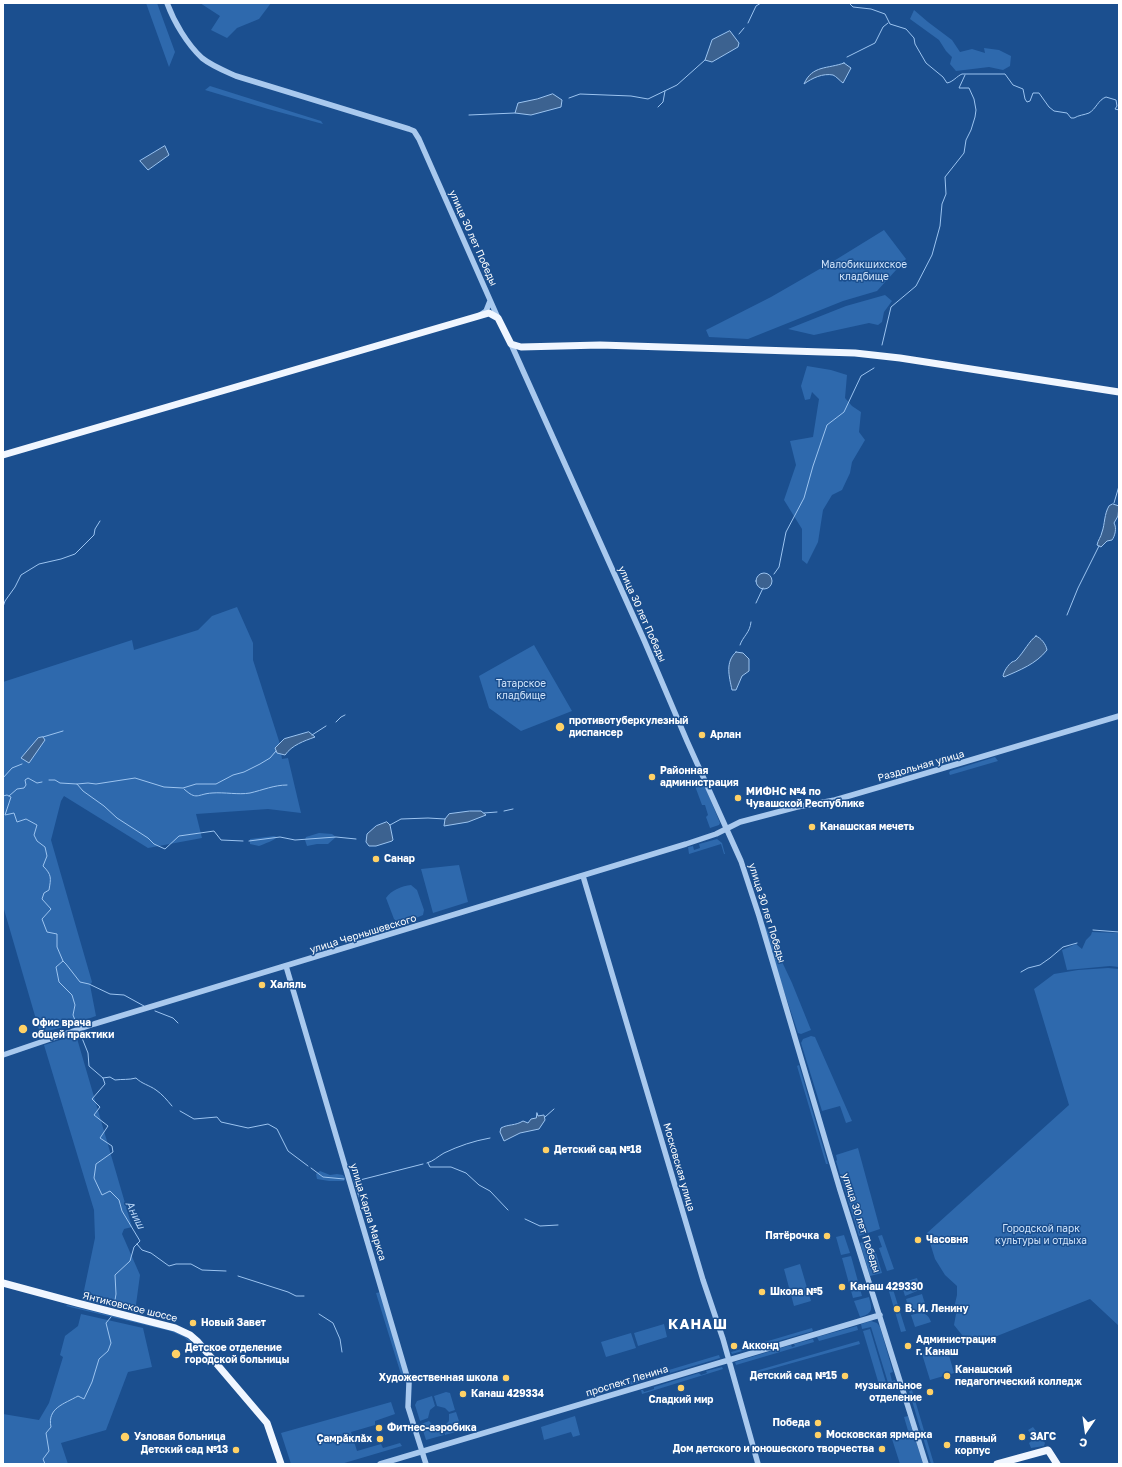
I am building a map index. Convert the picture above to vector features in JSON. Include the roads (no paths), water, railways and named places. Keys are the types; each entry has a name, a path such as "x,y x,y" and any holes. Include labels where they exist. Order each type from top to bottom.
{"main road":[{"path":"3,455 480,315 489,313 498,318"},
{"name":"улица 30 лет Победы","path":"498,318 511,344"},
{"path":"511,344 526,347 600,345 855,353 900,358 1119,392"},
{"name":"Янтиковское шоссе","path":"3,1282 183,1331 198,1342 264,1419 272,1435 281,1464"},
{"path":"997,1464 1048,1450 1057,1464"}],"street":[{"name":"улица 30 лет Победы","path":"167,3 180,30 191,46 203,58 217,68 236,76 414,131 419,139 498,318"},
{"path":"480,315 486,311 490,301"},
{"name":"улица 30 лет Победы","path":"511,344 600,542 683,733 727,828 748,882 838,1184 926,1464"},
{"path":"518,362 520,353 526,347"},
{"name":"Раздольная улица","path":"727,828 740,822 797,807 835,800 916,777 1119,716"},
{"name":"улица Чернышевского","path":"3,1055 94,1024 583,876 716,834 727,828"},
{"name":"Московская улица","path":"583,876 701,1272 729,1360 758,1464"},
{"name":"улица Карла Маркса","path":"286,966 410,1383 408,1407 426,1464"},
{"name":"проспект Ленина","path":"380,1464 880,1315"}],"waterway":[{"path":"748,23 756,6 761,3"},
{"path":"849,3 853,7 871,9 885,14 890,24 906,29 914,38 915,44 926,63 943,77 947,83 962,74 1005,74 1013,85 1023,89 1027,102 1030,101 1033,93 1039,93 1049,107 1054,111 1067,113 1071,118 1089,113 1101,100 1106,97 1116,100 1117,106 1115,109 1119,110"},
{"path":"847,57 875,43 883,27 888,23"},
{"path":"739,34 744,28"},
{"path":"569,98 580,94 631,96 648,99 677,85 705,60"},
{"path":"882,345 891,307 916,286 932,255 940,226 942,204 946,194 945,177 964,153 966,140 971,130 976,110 974,99 969,88 959,88 965,75"},
{"path":"658,107 663,102 665,91"},
{"path":"469,115 515,113"},
{"path":"774,574 779,567 786,532 804,498 827,425 844,412 861,376 874,368"},
{"path":"1114,503 1119,486"},
{"path":"3,607 21,575 39,564 75,554 94,535 95,529 100,521"},
{"path":"1067,615 1078,588 1099,546"},
{"path":"756,603 763,588"},
{"path":"740,645 749,629 751,622"},
{"path":"336,722 345,715"},
{"path":"312,735 326,726"},
{"path":"43,737 63,731"},
{"path":"77,784 96,784 135,778 164,787 183,788 196,784 216,784 260,764 270,758 276,751"},
{"path":"3,778 12,768 22,764"},
{"path":"9,796 17,789 24,788 26,785 25,780 28,778 37,783 42,782"},
{"path":"49,780 55,780 60,783 77,784 83,791 104,806 117,818 148,838 154,844 165,849 179,836 214,831 221,840 243,841"},
{"path":"184,789 188,793 197,796 212,793 250,793 287,785"},
{"name":"Аниш","path":"3,796 7,795 11,797 5,815 14,813 17,822 26,819 37,825 34,835 37,841 45,847 47,856 43,866 48,872 50,880 49,890 44,893 42,899 51,909 42,919 47,932 57,934 57,947 63,961 56,967 59,982 72,995 75,1005 73,1015 75,1020"},
{"path":"504,811 513,809"},
{"path":"484,813 497,812"},
{"path":"390,825 401,819 445,819"},
{"path":"249,841 280,837 295,840 336,837 356,839"},
{"path":"1093,930 1119,932"},
{"path":"1021,972 1028,968 1040,965 1063,947 1077,943"},
{"path":"63,961 80,982 89,984 110,994 124,995 144,1006"},
{"path":"155,1011 173,1018 178,1023"},
{"name":"Аниш","path":"82,1038 88,1053 89,1066 103,1078 105,1084 92,1099 100,1107 94,1115 108,1126 100,1138 112,1146 113,1152 96,1164 94,1178 102,1195 110,1191 119,1200 122,1211 140,1241 134,1247 130,1261 115,1275 116,1294 114,1306"},
{"path":"103,1078 110,1077 115,1080 136,1078 153,1088 172,1106"},
{"path":"545,1117 554,1109"},
{"path":"180,1111 194,1119 217,1117 221,1122 248,1128 268,1124 277,1129 288,1151 308,1166"},
{"path":"427,1163 455,1148 490,1138"},
{"path":"428,1163 430,1167 451,1167 466,1173 479,1185 490,1191 508,1210"},
{"path":"359,1197 354,1180 360,1180 423,1164"},
{"path":"311,1168 323,1177 344,1179"},
{"path":"361,1202 363,1204 368,1203"},
{"path":"525,1219 540,1226 558,1225"},
{"path":"137,1244 142,1250 151,1253 169,1266 176,1264 191,1264 202,1270 226,1271"},
{"path":"238,1276 296,1296 304,1296"},
{"path":"319,1314 333,1323 340,1339 342,1352"},
{"name":"Аниш","path":"45,1464 43,1459 49,1451 46,1433 51,1427 50,1421 52,1415 54,1411 62,1404 78,1396 84,1399 92,1382 99,1359 108,1351 111,1343 106,1323 111,1317"}],"place":[{"name":"противотуберкулезный диспансер","path":"560,727"},
{"name":"Арлан","path":"702,735"},
{"name":"Районная администрация","path":"652,777"},
{"name":"МИФНС №4 по Чувашской Республике","path":"738,798"},
{"name":"Канашская мечеть","path":"812,827"},
{"name":"Санар","path":"376,859"},
{"name":"Халяль","path":"262,985"},
{"name":"Офис врача общей практики","path":"23,1029"},
{"name":"Детский сад №18","path":"546,1150"},
{"name":"Пятёрочка","path":"827,1236"},
{"name":"Часовня","path":"918,1240"},
{"name":"Канаш 429330","path":"842,1287"},
{"name":"Школа №5","path":"762,1292"},
{"name":"В. И. Ленину","path":"897,1309"},
{"name":"Новый Завет","path":"193,1323"},
{"name":"Акконд","path":"734,1346"},
{"name":"Администрация г. Канаш","path":"908,1346"},
{"name":"Детское отделение городской больницы","path":"176,1354"},
{"name":"Детский сад №15","path":"845,1376"},
{"name":"Канашский педагогический колледж","path":"947,1376"},
{"name":"Художественная школа","path":"506,1378"},
{"name":"Сладкий мир","path":"681,1388"},
{"name":"музыкальное отделение","path":"930,1392"},
{"name":"Канаш 429334","path":"463,1394"},
{"name":"Победа","path":"818,1423"},
{"name":"Фитнес-аэробика","path":"379,1428"},
{"name":"Московская ярмарка","path":"818,1435"},
{"name":"Узловая больница","path":"125,1437"},
{"name":"ЗАГС","path":"1022,1437"},
{"name":"Çамрǎклǎх","path":"380,1439"},
{"name":"главный корпус","path":"947,1445"},
{"name":"Дом детского и юношеского творчества","path":"882,1449"},
{"name":"Детский сад №13","path":"236,1450"}],"district":[{"name":"КАНАШ","path":"698,1325"}],"park label":[{"name":"Малобикшихское кладбище","path":"864,270"},
{"name":"Татарское кладбище","path":"521,690"},
{"name":"Городской парк культуры и отдыха","path":"1041,1234"}]}
